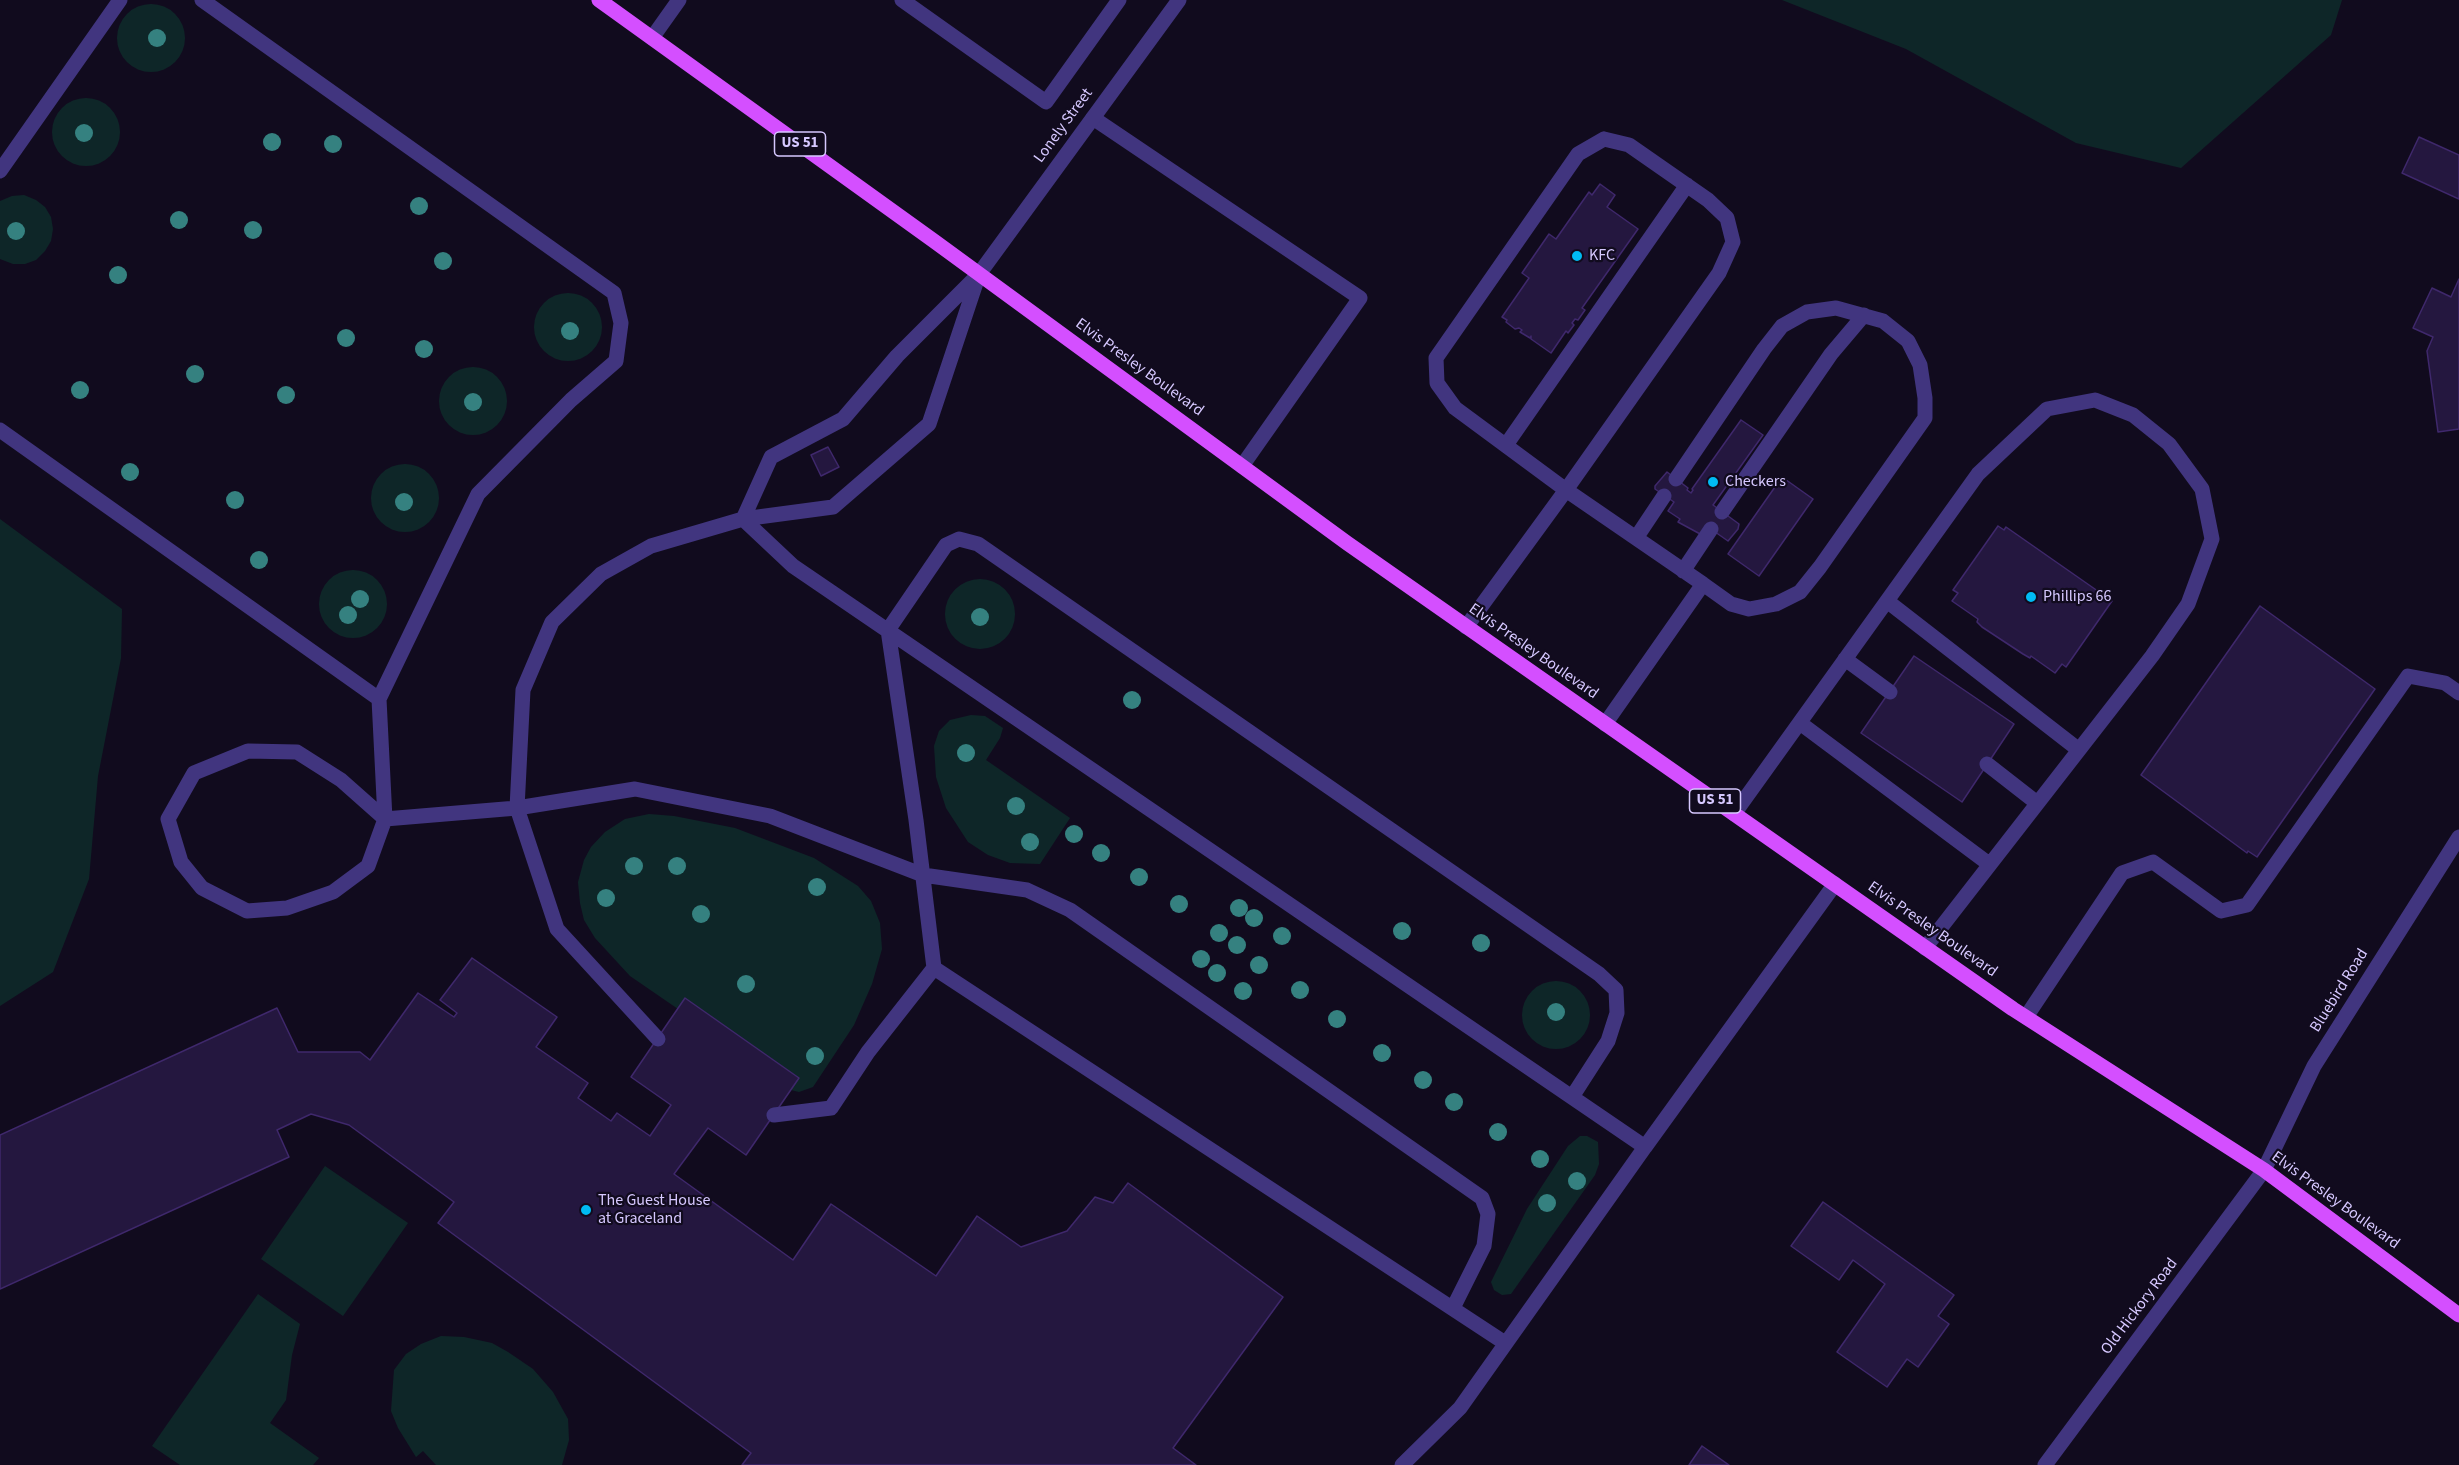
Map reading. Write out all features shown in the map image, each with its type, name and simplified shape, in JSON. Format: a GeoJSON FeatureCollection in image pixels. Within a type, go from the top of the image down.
{"type":"FeatureCollection","features":[{"type":"Feature","properties":{"kind":"main road","name":"Elvis Presley Boulevard"},"geometry":{"type":"LineString","coordinates":[[599,0],[1466,627],[2026,1017],[2264,1170],[2459,1315]]}},
{"type":"Feature","properties":{"kind":"street"},"geometry":{"type":"LineString","coordinates":[[0,171],[120,0]]}},
{"type":"Feature","properties":{"kind":"street"},"geometry":{"type":"LineString","coordinates":[[202,0],[614,293],[621,323],[616,361],[571,400],[477,495],[379,699],[385,819],[368,866],[333,892],[287,908],[247,911],[202,888],[182,862],[168,819],[194,773],[248,751],[297,752],[340,780],[385,819],[517,808],[635,789],[770,816],[923,875],[1027,890],[1070,910],[1482,1198],[1488,1214],[1484,1246],[1453,1308]]}},
{"type":"Feature","properties":{"kind":"street"},"geometry":{"type":"LineString","coordinates":[[652,38],[679,0]]}},
{"type":"Feature","properties":{"kind":"street"},"geometry":{"type":"LineString","coordinates":[[902,0],[1046,102],[1119,0]]}},
{"type":"Feature","properties":{"kind":"street","name":"Lonely Street"},"geometry":{"type":"LineString","coordinates":[[979,274],[1179,0]]}},
{"type":"Feature","properties":{"kind":"street"},"geometry":{"type":"LineString","coordinates":[[1093,118],[1360,298],[1242,466]]}},
{"type":"Feature","properties":{"kind":"street"},"geometry":{"type":"LineString","coordinates":[[1466,627],[1566,490],[1719,273],[1733,242],[1727,218],[1708,200],[1629,145],[1604,139],[1578,154],[1436,358],[1437,383],[1455,408],[1566,490],[1731,604],[1749,609],[1776,604],[1800,592],[1925,418],[1925,398],[1920,365],[1908,341],[1883,321],[1836,308],[1807,312],[1782,326],[1676,479]]}},
{"type":"Feature","properties":{"kind":"street"},"geometry":{"type":"LineString","coordinates":[[1506,445],[1687,185]]}},
{"type":"Feature","properties":{"kind":"street"},"geometry":{"type":"LineString","coordinates":[[743,519],[771,457],[843,418],[897,356],[979,274]]}},
{"type":"Feature","properties":{"kind":"street"},"geometry":{"type":"LineString","coordinates":[[657,1039],[557,929],[517,808],[523,690],[552,622],[601,574],[651,546],[743,519],[833,507],[929,424],[979,274]]}},
{"type":"Feature","properties":{"kind":"street"},"geometry":{"type":"LineString","coordinates":[[1722,512],[1831,354],[1864,315]]}},
{"type":"Feature","properties":{"kind":"street"},"geometry":{"type":"LineString","coordinates":[[1734,814],[1978,474],[2047,409],[2095,400],[2133,415],[2169,444],[2202,489],[2212,539],[2188,604],[2152,656],[1925,948]]}},
{"type":"Feature","properties":{"kind":"street"},"geometry":{"type":"LineString","coordinates":[[0,430],[379,699]]}},
{"type":"Feature","properties":{"kind":"street"},"geometry":{"type":"LineString","coordinates":[[1636,538],[1664,496]]}},
{"type":"Feature","properties":{"kind":"street"},"geometry":{"type":"LineString","coordinates":[[743,519],[793,566],[1645,1147]]}},
{"type":"Feature","properties":{"kind":"street"},"geometry":{"type":"LineString","coordinates":[[1683,571],[1711,529]]}},
{"type":"Feature","properties":{"kind":"street"},"geometry":{"type":"LineString","coordinates":[[774,1115],[831,1108],[868,1052],[934,968],[888,630],[946,545],[959,539],[978,544],[1599,974],[1616,990],[1617,1013],[1608,1041],[1572,1097]]}},
{"type":"Feature","properties":{"kind":"street"},"geometry":{"type":"LineString","coordinates":[[1605,724],[1703,584]]}},
{"type":"Feature","properties":{"kind":"street"},"geometry":{"type":"LineString","coordinates":[[1887,601],[2079,750]]}},
{"type":"Feature","properties":{"kind":"street"},"geometry":{"type":"LineString","coordinates":[[1845,659],[1890,692]]}},
{"type":"Feature","properties":{"kind":"street"},"geometry":{"type":"LineString","coordinates":[[2026,1017],[2122,873],[2153,862],[2221,911],[2247,905],[2408,676],[2445,683],[2459,693]]}},
{"type":"Feature","properties":{"kind":"street"},"geometry":{"type":"LineString","coordinates":[[1800,723],[1989,864]]}},
{"type":"Feature","properties":{"kind":"street"},"geometry":{"type":"LineString","coordinates":[[1987,764],[2037,803]]}},
{"type":"Feature","properties":{"kind":"street","name":"Bluebird Road"},"geometry":{"type":"LineString","coordinates":[[2264,1170],[2314,1066],[2459,837]]}},
{"type":"Feature","properties":{"kind":"street"},"geometry":{"type":"LineString","coordinates":[[1402,1465],[1460,1408],[1835,884]]}},
{"type":"Feature","properties":{"kind":"street"},"geometry":{"type":"LineString","coordinates":[[934,968],[1505,1343]]}},
{"type":"Feature","properties":{"kind":"street","name":"Old Hickory Road"},"geometry":{"type":"LineString","coordinates":[[2045,1465],[2264,1170]]}},
{"type":"Feature","properties":{"kind":"green space"},"geometry":{"type":"Polygon","coordinates":[[[1782,0],[2342,0],[2331,35],[2181,168],[2076,143],[1906,49],[1782,0]]]}},
{"type":"Feature","properties":{"kind":"green space"},"geometry":{"type":"Polygon","coordinates":[[[144,4],[158,4],[170,9],[180,19],[185,38],[180,57],[170,67],[158,72],[144,72],[132,67],[122,57],[117,45],[117,31],[122,19],[132,9],[144,4]]]}},
{"type":"Feature","properties":{"kind":"green space"},"geometry":{"type":"Polygon","coordinates":[[[79,98],[93,98],[105,103],[115,113],[120,132],[115,151],[105,161],[93,166],[79,166],[67,161],[57,151],[52,139],[52,125],[57,113],[67,103],[79,98]]]}},
{"type":"Feature","properties":{"kind":"green space"},"geometry":{"type":"Polygon","coordinates":[[[24,195],[45,207],[51,217],[53,229],[51,241],[36,260],[25,264],[13,264],[0,259],[0,201],[12,196],[24,195]]]}},
{"type":"Feature","properties":{"kind":"green space"},"geometry":{"type":"Polygon","coordinates":[[[561,293],[575,293],[587,298],[597,308],[602,327],[597,346],[587,356],[575,361],[561,361],[549,356],[539,346],[534,334],[534,320],[539,308],[549,298],[561,293]]]}},
{"type":"Feature","properties":{"kind":"green space"},"geometry":{"type":"Polygon","coordinates":[[[466,367],[480,367],[492,372],[502,382],[507,401],[502,420],[492,430],[480,435],[466,435],[454,430],[444,420],[439,408],[439,394],[444,382],[454,372],[466,367]]]}},
{"type":"Feature","properties":{"kind":"green space"},"geometry":{"type":"Polygon","coordinates":[[[398,464],[412,464],[424,469],[434,479],[439,498],[434,517],[424,527],[412,532],[398,532],[386,527],[376,517],[371,505],[371,491],[376,479],[386,469],[398,464]]]}},
{"type":"Feature","properties":{"kind":"green space"},"geometry":{"type":"Polygon","coordinates":[[[0,519],[122,609],[121,658],[98,776],[89,879],[53,972],[0,1006],[0,519]]]}},
{"type":"Feature","properties":{"kind":"green space"},"geometry":{"type":"Polygon","coordinates":[[[346,570],[360,570],[372,575],[382,585],[387,604],[382,623],[372,633],[360,638],[346,638],[334,633],[324,623],[319,611],[319,597],[324,585],[334,575],[346,570]]]}},
{"type":"Feature","properties":{"kind":"green space"},"geometry":{"type":"Polygon","coordinates":[[[980,579],[999,585],[1009,595],[1015,614],[1009,633],[999,643],[980,649],[961,643],[951,633],[945,614],[951,595],[961,585],[980,579]]]}},
{"type":"Feature","properties":{"kind":"green space"},"geometry":{"type":"Polygon","coordinates":[[[971,715],[985,716],[1003,728],[1000,738],[986,760],[1070,818],[1040,864],[1010,863],[988,855],[968,842],[946,808],[936,777],[934,746],[939,731],[950,720],[971,715]]]}},
{"type":"Feature","properties":{"kind":"green space"},"geometry":{"type":"Polygon","coordinates":[[[649,814],[674,816],[735,828],[814,858],[858,886],[871,901],[880,923],[882,949],[872,984],[854,1025],[813,1087],[799,1092],[791,1090],[799,1078],[685,999],[678,1009],[630,976],[595,938],[584,920],[578,882],[584,860],[591,847],[605,832],[625,819],[649,814]]]}},
{"type":"Feature","properties":{"kind":"green space"},"geometry":{"type":"Polygon","coordinates":[[[1563,981],[1575,987],[1584,996],[1590,1008],[1588,1028],[1580,1039],[1563,1049],[1549,1049],[1532,1039],[1524,1028],[1522,1008],[1532,991],[1543,983],[1563,981]]]}},
{"type":"Feature","properties":{"kind":"green space"},"geometry":{"type":"Polygon","coordinates":[[[1580,1136],[1587,1136],[1598,1142],[1599,1164],[1595,1175],[1511,1294],[1502,1295],[1494,1290],[1491,1282],[1527,1209],[1568,1146],[1580,1136]]]}},
{"type":"Feature","properties":{"kind":"green space"},"geometry":{"type":"Polygon","coordinates":[[[325,1166],[408,1223],[343,1316],[261,1259],[325,1166]]]}},
{"type":"Feature","properties":{"kind":"green space"},"geometry":{"type":"Polygon","coordinates":[[[258,1294],[300,1324],[292,1355],[286,1400],[270,1423],[319,1458],[313,1465],[180,1465],[152,1446],[258,1294]]]}},
{"type":"Feature","properties":{"kind":"green space"},"geometry":{"type":"Polygon","coordinates":[[[441,1336],[464,1337],[492,1343],[533,1369],[553,1392],[568,1419],[569,1440],[562,1465],[436,1465],[423,1451],[416,1457],[398,1428],[391,1411],[394,1370],[406,1354],[421,1344],[441,1336]]]}},
{"type":"Feature","properties":{"kind":"building"},"geometry":{"type":"Polygon","coordinates":[[[2419,137],[2459,155],[2459,199],[2402,173],[2419,137]]]}},
{"type":"Feature","properties":{"kind":"building","name":"KFC"},"geometry":{"type":"Polygon","coordinates":[[[1600,184],[1615,195],[1607,207],[1638,229],[1582,308],[1585,310],[1578,320],[1575,319],[1572,323],[1574,325],[1568,333],[1566,331],[1551,353],[1531,339],[1531,336],[1530,338],[1520,332],[1522,330],[1519,328],[1515,329],[1502,317],[1529,278],[1522,273],[1549,234],[1556,239],[1589,192],[1592,195],[1600,184]]]}},
{"type":"Feature","properties":{"kind":"building"},"geometry":{"type":"Polygon","coordinates":[[[2459,279],[2459,429],[2438,432],[2427,351],[2433,337],[2413,328],[2432,288],[2451,297],[2459,279]]]}},
{"type":"Feature","properties":{"kind":"building","name":"Checkers"},"geometry":{"type":"Polygon","coordinates":[[[1741,420],[1763,435],[1713,505],[1739,524],[1738,529],[1728,541],[1708,527],[1702,535],[1678,522],[1680,519],[1668,511],[1674,502],[1655,489],[1655,486],[1667,472],[1691,493],[1741,420]]]}},
{"type":"Feature","properties":{"kind":"building"},"geometry":{"type":"Polygon","coordinates":[[[828,447],[839,467],[821,476],[811,455],[828,447]]]}},
{"type":"Feature","properties":{"kind":"building"},"geometry":{"type":"Polygon","coordinates":[[[1782,477],[1813,499],[1759,576],[1728,554],[1782,477]]]}},
{"type":"Feature","properties":{"kind":"building","name":"Phillips 66"},"geometry":{"type":"Polygon","coordinates":[[[1998,526],[2004,530],[2006,527],[2112,601],[2066,667],[2062,664],[2055,673],[1982,627],[1977,622],[1978,619],[1952,601],[1958,593],[1953,590],[1998,526]]]}},
{"type":"Feature","properties":{"kind":"building"},"geometry":{"type":"Polygon","coordinates":[[[2260,606],[2375,689],[2257,857],[2248,851],[2247,853],[2141,775],[2260,606]]]}},
{"type":"Feature","properties":{"kind":"building"},"geometry":{"type":"Polygon","coordinates":[[[1914,656],[2014,724],[1962,802],[1861,733],[1914,656]]]}},
{"type":"Feature","properties":{"kind":"building","name":"The Guest House at Graceland"},"geometry":{"type":"Polygon","coordinates":[[[472,958],[557,1017],[536,1047],[588,1083],[578,1098],[611,1121],[617,1113],[650,1136],[671,1105],[631,1077],[685,998],[799,1078],[746,1155],[708,1128],[674,1174],[793,1260],[831,1204],[936,1276],[977,1216],[1021,1247],[1067,1231],[1095,1197],[1113,1203],[1128,1183],[1283,1297],[1173,1448],[1196,1465],[742,1465],[751,1453],[438,1223],[454,1202],[349,1125],[311,1114],[277,1130],[289,1157],[0,1289],[0,1135],[277,1008],[298,1052],[360,1052],[370,1060],[418,993],[454,1017],[457,1013],[440,1000],[472,958]]]}},
{"type":"Feature","properties":{"kind":"building"},"geometry":{"type":"Polygon","coordinates":[[[1823,1202],[1954,1295],[1938,1316],[1949,1324],[1918,1367],[1907,1359],[1887,1387],[1837,1352],[1885,1284],[1853,1260],[1839,1280],[1791,1246],[1823,1202]]]}},
{"type":"Feature","properties":{"kind":"building"},"geometry":{"type":"Polygon","coordinates":[[[1702,1446],[1729,1465],[1689,1465],[1702,1446]]]}},
{"type":"Feature","properties":{"kind":"place","name":"KFC"},"geometry":{"type":"Point","coordinates":[1577,256]}},
{"type":"Feature","properties":{"kind":"place","name":"Checkers"},"geometry":{"type":"Point","coordinates":[1713,482]}},
{"type":"Feature","properties":{"kind":"place","name":"Phillips 66"},"geometry":{"type":"Point","coordinates":[2031,597]}},
{"type":"Feature","properties":{"kind":"place","name":"The Guest House at Graceland"},"geometry":{"type":"Point","coordinates":[586,1210]}}]}
